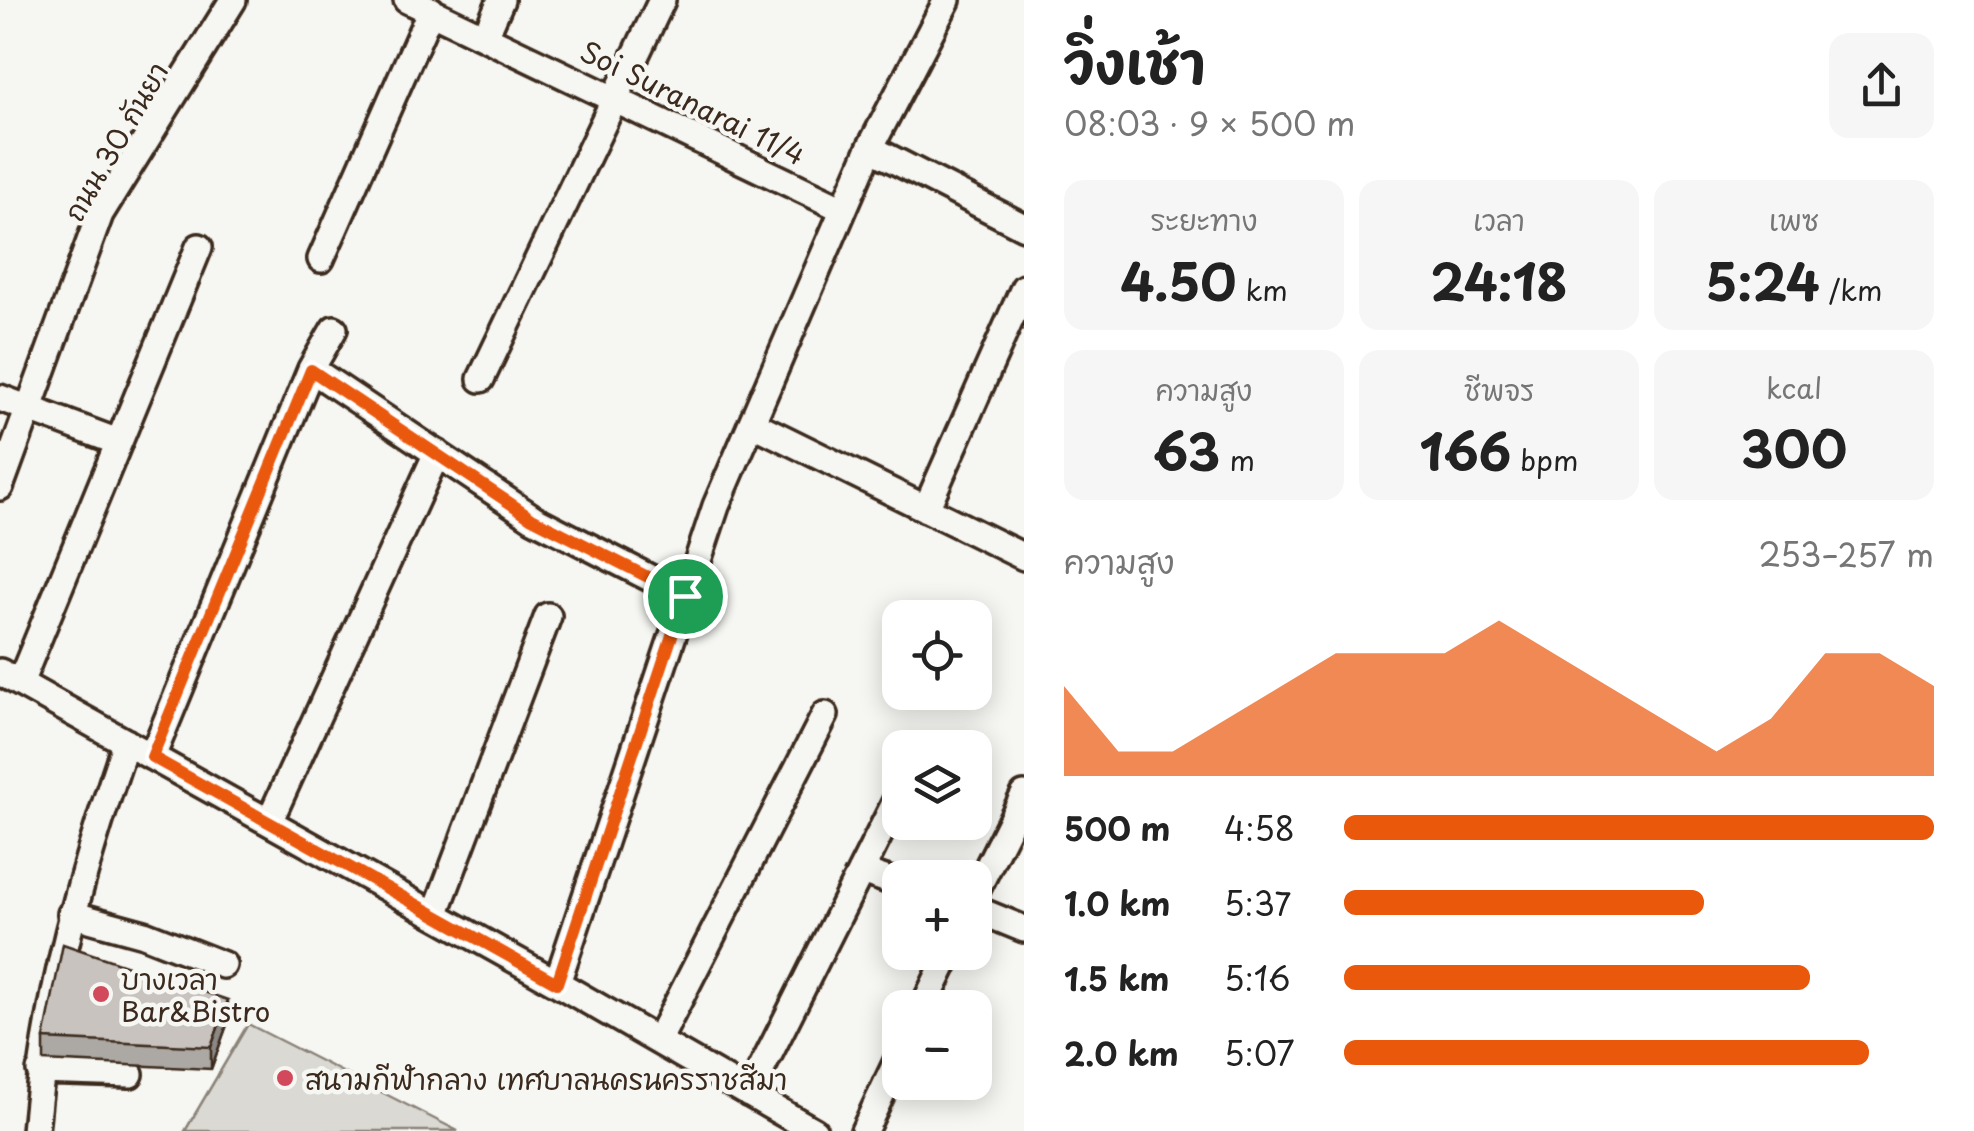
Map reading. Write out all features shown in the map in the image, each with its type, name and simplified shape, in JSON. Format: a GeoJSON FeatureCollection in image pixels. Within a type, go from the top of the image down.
{"type":"FeatureCollection","features":[{"type":"Feature","properties":{"kind":"street","name":"ถนน 30 กันยา"},"geometry":{"type":"LineString","coordinates":[[0,487],[100,214],[233,0]]}},
{"type":"Feature","properties":{"kind":"street"},"geometry":{"type":"LineString","coordinates":[[486,34],[501,0]]}},
{"type":"Feature","properties":{"kind":"street"},"geometry":{"type":"LineString","coordinates":[[481,379],[662,0]]}},
{"type":"Feature","properties":{"kind":"street"},"geometry":{"type":"LineString","coordinates":[[557,983],[716,506],[870,148],[948,0]]}},
{"type":"Feature","properties":{"kind":"street"},"geometry":{"type":"LineString","coordinates":[[321,259],[419,5]]}},
{"type":"Feature","properties":{"kind":"street","name":"Soi Suranarai 11/4"},"geometry":{"type":"LineString","coordinates":[[419,5],[614,95],[844,209]]}},
{"type":"Feature","properties":{"kind":"street"},"geometry":{"type":"LineString","coordinates":[[870,148],[1024,228]]}},
{"type":"Feature","properties":{"kind":"street"},"geometry":{"type":"LineString","coordinates":[[199,246],[118,442],[10,677],[814,1131]]}},
{"type":"Feature","properties":{"kind":"street"},"geometry":{"type":"LineString","coordinates":[[926,509],[1024,288]]}},
{"type":"Feature","properties":{"kind":"street"},"geometry":{"type":"LineString","coordinates":[[152,757],[311,370],[334,330]]}},
{"type":"Feature","properties":{"kind":"street"},"geometry":{"type":"LineString","coordinates":[[311,370],[532,518],[685,596]]}},
{"type":"Feature","properties":{"kind":"street"},"geometry":{"type":"LineString","coordinates":[[0,398],[118,442]]}},
{"type":"Feature","properties":{"kind":"street"},"geometry":{"type":"LineString","coordinates":[[752,423],[1024,557]]}},
{"type":"Feature","properties":{"kind":"street"},"geometry":{"type":"LineString","coordinates":[[269,822],[437,454]]}},
{"type":"Feature","properties":{"kind":"street"},"geometry":{"type":"LineString","coordinates":[[435,915],[548,616]]}},
{"type":"Feature","properties":{"kind":"street"},"geometry":{"type":"LineString","coordinates":[[658,1041],[824,716]]}},
{"type":"Feature","properties":{"kind":"street"},"geometry":{"type":"LineString","coordinates":[[35,1131],[40,1072],[71,914],[126,742]]}},
{"type":"Feature","properties":{"kind":"street"},"geometry":{"type":"LineString","coordinates":[[992,860],[1024,795]]}},
{"type":"Feature","properties":{"kind":"street"},"geometry":{"type":"LineString","coordinates":[[750,1094],[882,829]]}},
{"type":"Feature","properties":{"kind":"street"},"geometry":{"type":"LineString","coordinates":[[861,871],[882,878]]}},
{"type":"Feature","properties":{"kind":"street"},"geometry":{"type":"LineString","coordinates":[[71,914],[144,934],[223,965]]}},
{"type":"Feature","properties":{"kind":"street"},"geometry":{"type":"LineString","coordinates":[[992,916],[1024,929]]}},
{"type":"Feature","properties":{"kind":"street"},"geometry":{"type":"LineString","coordinates":[[40,1072],[130,1074]]}},
{"type":"Feature","properties":{"kind":"street"},"geometry":{"type":"LineString","coordinates":[[864,1131],[882,1094]]}},
{"type":"Feature","properties":{"kind":"shaded area","name":"สนามกีฬากลาง เทศบาลนครนครราชสีมา"},"geometry":{"type":"Polygon","coordinates":[[[248,1024],[458,1131],[185,1131],[248,1024]]]}},
{"type":"Feature","properties":{"kind":"building","name":"บางเวลา Bar&Bistro"},"geometry":{"type":"Polygon","coordinates":[[[63,944],[228,1000],[211,1047],[44,1039],[63,944]]]}},
{"type":"Feature","properties":{"kind":"place","name":"บางเวลา Bar&Bistro"},"geometry":{"type":"Point","coordinates":[101,994]}},
{"type":"Feature","properties":{"kind":"place","name":"สนามกีฬากลาง เทศบาลนครนครราชสีมา"},"geometry":{"type":"Point","coordinates":[285,1078]}},
{"type":"Feature","properties":{"kind":"route"},"geometry":{"type":"LineString","coordinates":[[311,370],[532,518],[685,596],[557,983],[152,757],[311,370]]}}]}
